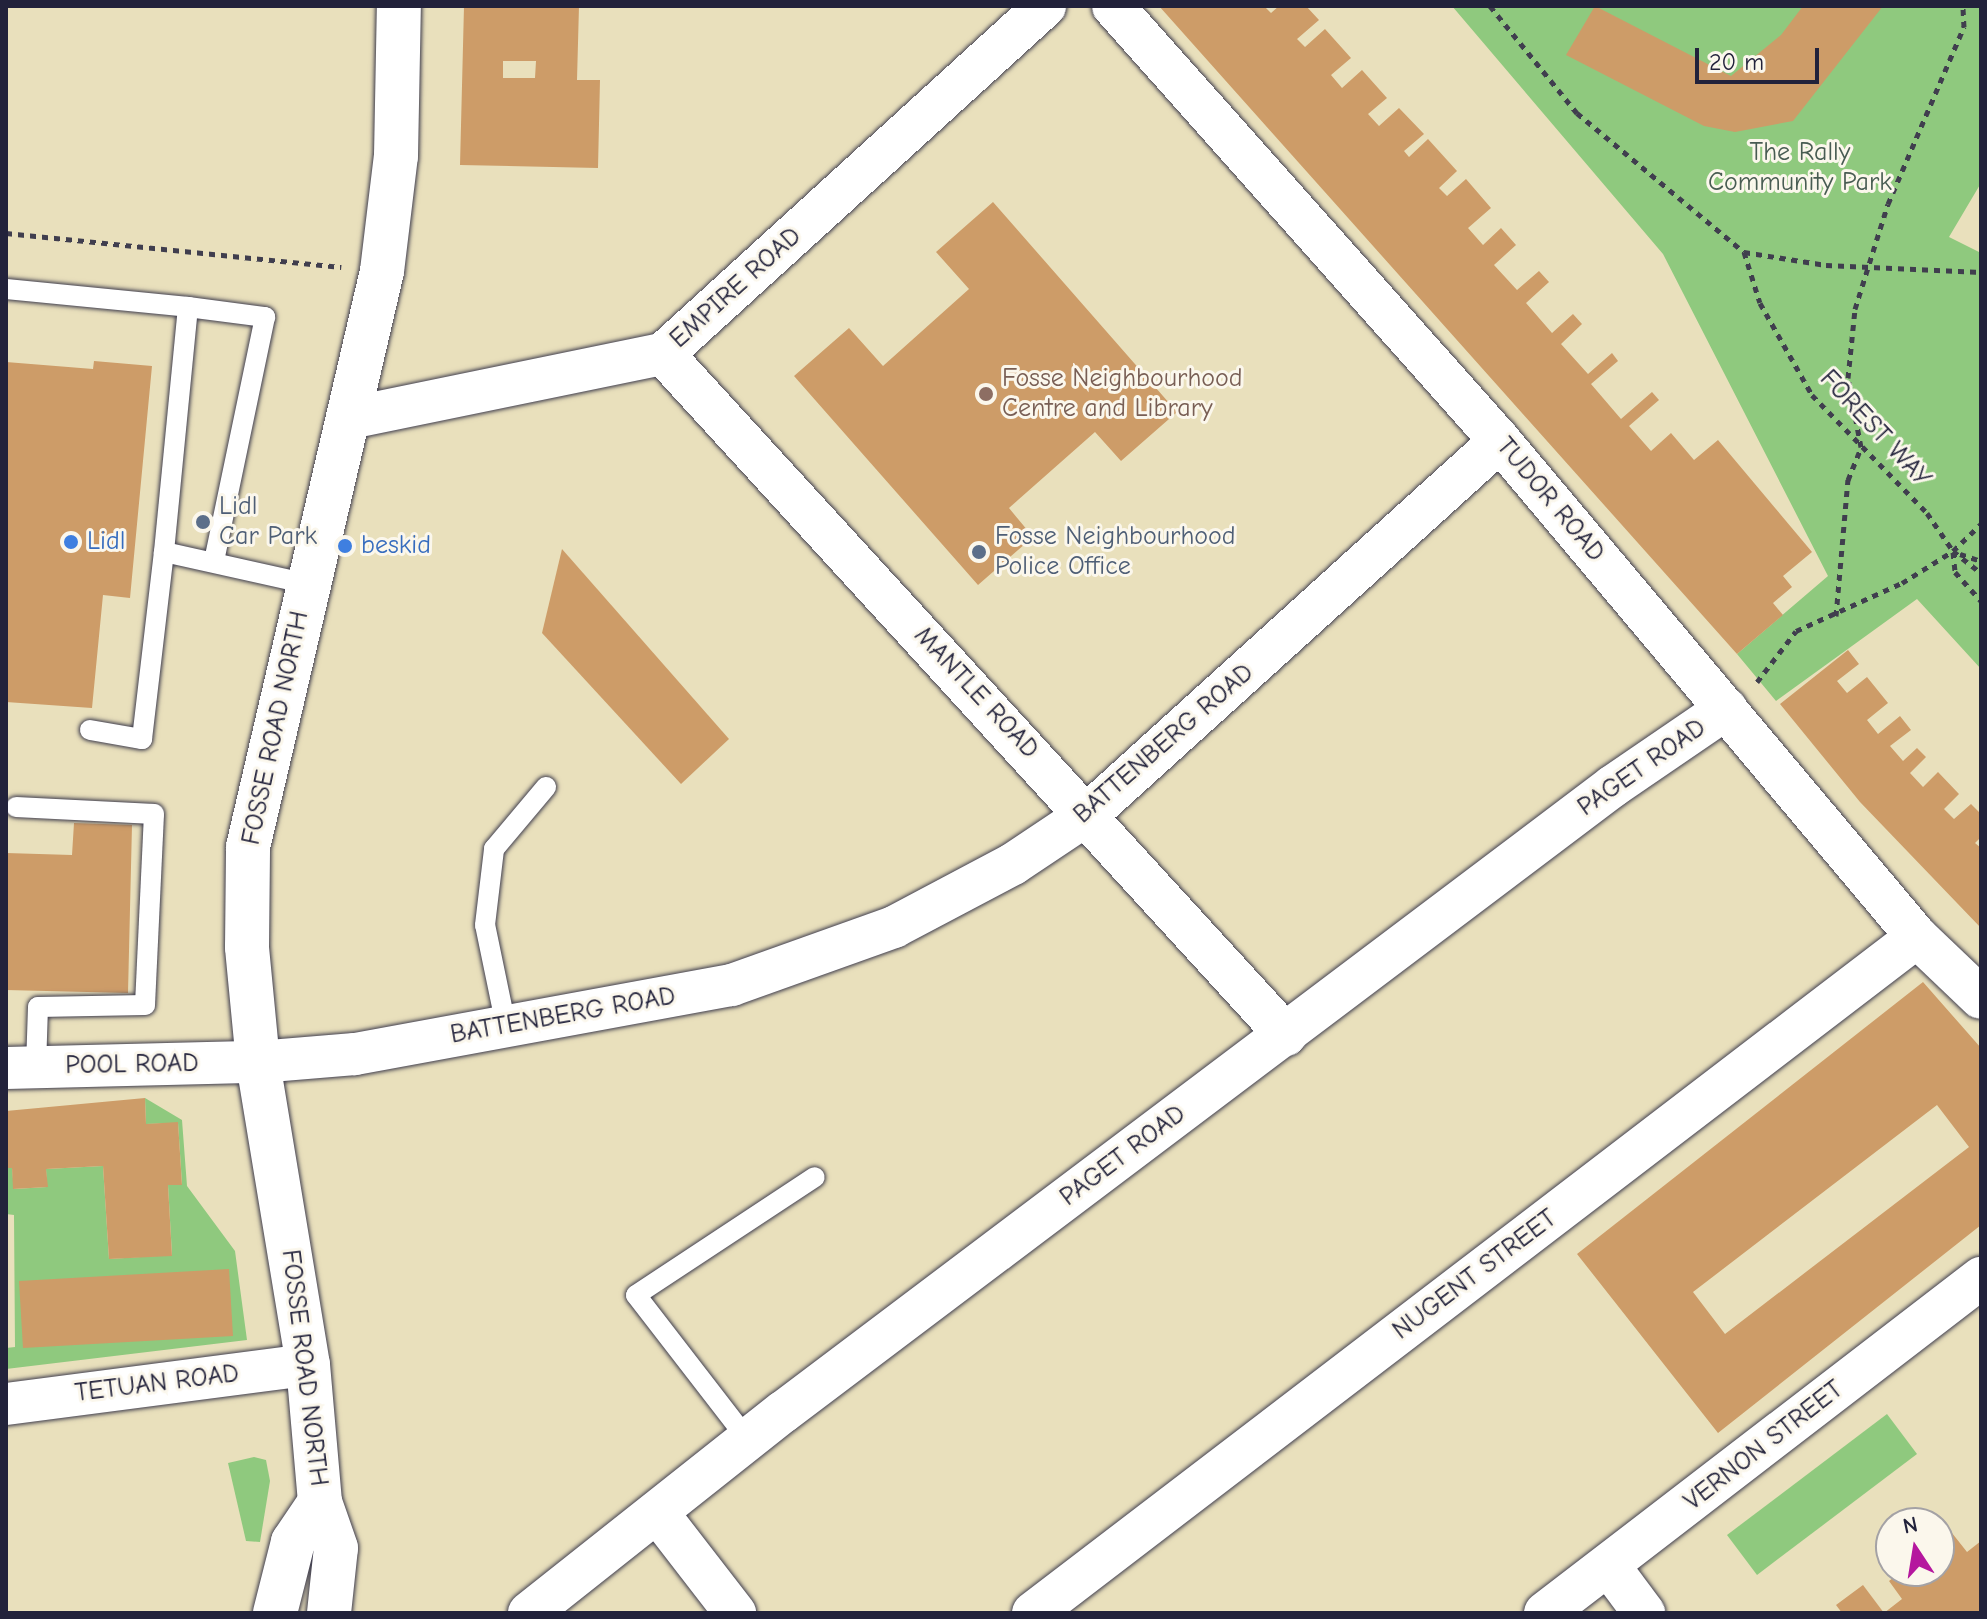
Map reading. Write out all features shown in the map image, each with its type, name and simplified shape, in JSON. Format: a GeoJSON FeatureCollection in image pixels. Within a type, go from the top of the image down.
{"type":"FeatureCollection","features":[{"type":"Feature","properties":{"kind":"street","name":"FOSSE ROAD NORTH"},"geometry":{"type":"LineString","coordinates":[[329,1613],[336,1548],[320,1502],[308,1365],[258,1062],[247,947],[248,847],[382,271],[396,156],[399,6]]}},
{"type":"Feature","properties":{"kind":"street","name":"EMPIRE ROAD"},"geometry":{"type":"LineString","coordinates":[[350,418],[663,354],[1045,6]]}},
{"type":"Feature","properties":{"kind":"street","name":"TUDOR ROAD"},"geometry":{"type":"LineString","coordinates":[[1113,6],[1500,441],[1917,937],[1981,998]]}},
{"type":"Feature","properties":{"kind":"street","name":"MANTLE ROAD"},"geometry":{"type":"LineString","coordinates":[[663,354],[1088,814],[1286,1035]]}},
{"type":"Feature","properties":{"kind":"street","name":"BATTENBERG ROAD"},"geometry":{"type":"LineString","coordinates":[[258,1062],[355,1054],[732,985],[894,927],[1013,864],[1088,814],[1500,441]]}},
{"type":"Feature","properties":{"kind":"street","name":"PAGET ROAD"},"geometry":{"type":"LineString","coordinates":[[529,1613],[748,1440],[1613,786],[1726,709]]}},
{"type":"Feature","properties":{"kind":"street","name":"NUGENT STREET"},"geometry":{"type":"LineString","coordinates":[[1033,1613],[1080,1599],[1917,937]]}},
{"type":"Feature","properties":{"kind":"street","name":"POOL ROAD"},"geometry":{"type":"LineString","coordinates":[[21,1068],[258,1062]]}},
{"type":"Feature","properties":{"kind":"street","name":"VERNON STREET"},"geometry":{"type":"LineString","coordinates":[[1545,1613],[1981,1278]]}},
{"type":"Feature","properties":{"kind":"street","name":"TETUAN ROAD"},"geometry":{"type":"LineString","coordinates":[[6,1404],[308,1365]]}},
{"type":"Feature","properties":{"kind":"street","name":"FOSSE ROAD NORTH"},"geometry":{"type":"LineString","coordinates":[[283,1611],[293,1542],[320,1502]]}},
{"type":"Feature","properties":{"kind":"street"},"geometry":{"type":"LineString","coordinates":[[657,1512],[735,1613]]}},
{"type":"Feature","properties":{"kind":"street"},"geometry":{"type":"LineString","coordinates":[[1609,1566],[1644,1613]]}},
{"type":"Feature","properties":{"kind":"lane"},"geometry":{"type":"LineString","coordinates":[[6,289],[265,317],[214,562]]}},
{"type":"Feature","properties":{"kind":"lane"},"geometry":{"type":"LineString","coordinates":[[90,730],[142,739],[188,307]]}},
{"type":"Feature","properties":{"kind":"lane"},"geometry":{"type":"LineString","coordinates":[[164,552],[308,584]]}},
{"type":"Feature","properties":{"kind":"lane"},"geometry":{"type":"LineString","coordinates":[[506,1026],[485,925],[494,849],[546,787]]}},
{"type":"Feature","properties":{"kind":"lane"},"geometry":{"type":"LineString","coordinates":[[16,807],[154,814],[145,1005],[38,1007],[21,1068]]}},
{"type":"Feature","properties":{"kind":"lane"},"geometry":{"type":"LineString","coordinates":[[748,1440],[636,1295],[815,1177]]}},
{"type":"Feature","properties":{"kind":"path"},"geometry":{"type":"LineString","coordinates":[[1490,6],[1577,113],[1744,252],[1870,268],[1943,267],[1981,272]]}},
{"type":"Feature","properties":{"kind":"path"},"geometry":{"type":"LineString","coordinates":[[1836,616],[1848,480],[1861,447],[1848,378],[1855,309],[1888,204],[1964,27],[1963,6]]}},
{"type":"Feature","properties":{"kind":"path"},"geometry":{"type":"LineString","coordinates":[[6,233],[382,271]]}},
{"type":"Feature","properties":{"kind":"path","name":"FOREST WAY"},"geometry":{"type":"LineString","coordinates":[[1744,252],[1760,303],[1812,395],[1927,513],[1954,552],[1981,573]]}},
{"type":"Feature","properties":{"kind":"path"},"geometry":{"type":"LineString","coordinates":[[1726,709],[1770,669],[1796,631],[1836,616],[1954,552],[1981,524]]}},
{"type":"Feature","properties":{"kind":"path"},"geometry":{"type":"LineString","coordinates":[[1954,552],[1981,561]]}},
{"type":"Feature","properties":{"kind":"path"},"geometry":{"type":"LineString","coordinates":[[1954,552],[1955,572],[1981,601]]}},
{"type":"Feature","properties":{"kind":"green space","name":"The Rally Community Park"},"geometry":{"type":"Polygon","coordinates":[[[1452,6],[1981,6],[1981,183],[1949,237],[1981,253],[1981,669],[1917,599],[1776,701],[1737,654],[1828,576],[1663,254],[1452,6]]]}},
{"type":"Feature","properties":{"kind":"green space"},"geometry":{"type":"Polygon","coordinates":[[[145,1098],[182,1120],[187,1186],[235,1251],[247,1340],[6,1369],[6,1348],[15,1347],[14,1215],[6,1214],[6,1168],[12,1168],[14,1189],[47,1187],[46,1169],[103,1166],[109,1259],[172,1255],[168,1185],[182,1184],[178,1123],[146,1124],[145,1098]]]}},
{"type":"Feature","properties":{"kind":"green space"},"geometry":{"type":"Polygon","coordinates":[[[1887,1414],[1917,1454],[1757,1575],[1727,1535],[1887,1414]]]}},
{"type":"Feature","properties":{"kind":"green space"},"geometry":{"type":"Polygon","coordinates":[[[254,1457],[266,1460],[270,1481],[260,1542],[246,1541],[228,1463],[254,1457]]]}},
{"type":"Feature","properties":{"kind":"building"},"geometry":{"type":"Polygon","coordinates":[[[464,6],[579,6],[577,80],[600,80],[598,168],[460,165],[464,6]],[[503,61],[503,78],[535,78],[536,61],[503,61]]]}},
{"type":"Feature","properties":{"kind":"building"},"geometry":{"type":"Polygon","coordinates":[[[1159,6],[1264,6],[1271,13],[1279,6],[1306,6],[1319,20],[1297,39],[1305,47],[1325,29],[1351,58],[1331,75],[1342,88],[1362,70],[1387,98],[1368,114],[1379,126],[1399,108],[1424,134],[1404,151],[1409,157],[1428,139],[1457,171],[1439,188],[1447,196],[1466,179],[1491,208],[1468,228],[1483,245],[1501,228],[1516,245],[1494,265],[1517,290],[1539,271],[1549,282],[1526,303],[1552,333],[1573,314],[1582,324],[1561,344],[1588,374],[1612,353],[1618,361],[1591,384],[1621,419],[1652,392],[1659,400],[1629,426],[1651,451],[1671,433],[1694,460],[1718,440],[1812,552],[1783,576],[1792,587],[1773,603],[1783,615],[1737,654],[1159,6]]]}},
{"type":"Feature","properties":{"kind":"building"},"geometry":{"type":"Polygon","coordinates":[[[1595,6],[1731,76],[1781,35],[1803,6],[1883,6],[1793,121],[1735,132],[1704,126],[1566,55],[1595,6]]]}},
{"type":"Feature","properties":{"kind":"building","name":"Fosse Neighbourhood Centre and Library"},"geometry":{"type":"Polygon","coordinates":[[[993,202],[1177,412],[1121,461],[1095,432],[1009,508],[1033,537],[978,585],[794,376],[849,328],[883,366],[969,289],[936,252],[993,202]]]}},
{"type":"Feature","properties":{"kind":"building","name":"Lidl"},"geometry":{"type":"Polygon","coordinates":[[[94,361],[152,366],[130,598],[103,595],[92,708],[6,702],[6,362],[93,369],[94,361]]]}},
{"type":"Feature","properties":{"kind":"building"},"geometry":{"type":"Polygon","coordinates":[[[562,549],[729,739],[681,784],[542,633],[562,549]]]}},
{"type":"Feature","properties":{"kind":"building"},"geometry":{"type":"Polygon","coordinates":[[[1848,650],[1859,664],[1837,681],[1847,693],[1867,677],[1888,703],[1867,720],[1878,734],[1900,716],[1911,730],[1890,746],[1903,761],[1917,748],[1926,757],[1910,773],[1923,787],[1938,772],[1959,794],[1944,809],[1954,819],[1971,804],[1981,814],[1981,837],[1975,843],[1981,848],[1981,928],[1860,802],[1780,704],[1848,650]]]}},
{"type":"Feature","properties":{"kind":"building"},"geometry":{"type":"Polygon","coordinates":[[[74,823],[132,825],[128,993],[6,990],[6,853],[72,855],[74,823]]]}},
{"type":"Feature","properties":{"kind":"building"},"geometry":{"type":"Polygon","coordinates":[[[1923,982],[1981,1048],[1981,1225],[1718,1433],[1577,1254],[1923,982]],[[1937,1105],[1693,1292],[1725,1334],[1969,1147],[1937,1105]]]}},
{"type":"Feature","properties":{"kind":"building"},"geometry":{"type":"Polygon","coordinates":[[[145,1098],[146,1124],[178,1122],[182,1185],[168,1185],[172,1256],[109,1259],[103,1166],[46,1169],[48,1187],[13,1189],[12,1168],[6,1168],[6,1111],[145,1098]]]}},
{"type":"Feature","properties":{"kind":"building"},"geometry":{"type":"Polygon","coordinates":[[[229,1269],[233,1336],[23,1348],[19,1281],[229,1269]]]}},
{"type":"Feature","properties":{"kind":"building"},"geometry":{"type":"Polygon","coordinates":[[[1955,1537],[1967,1552],[1981,1541],[1981,1610],[1977,1613],[1884,1613],[1902,1599],[1893,1587],[1955,1587],[1955,1537]]]}},
{"type":"Feature","properties":{"kind":"building"},"geometry":{"type":"Polygon","coordinates":[[[1863,1585],[1884,1613],[1842,1613],[1836,1605],[1863,1585]]]}},
{"type":"Feature","properties":{"kind":"place","name":"Fosse Neighbourhood Centre and Library"},"geometry":{"type":"Point","coordinates":[986,394]}},
{"type":"Feature","properties":{"kind":"place","name":"Lidl Car Park"},"geometry":{"type":"Point","coordinates":[203,522]}},
{"type":"Feature","properties":{"kind":"place","name":"Lidl"},"geometry":{"type":"Point","coordinates":[71,542]}},
{"type":"Feature","properties":{"kind":"place","name":"beskid"},"geometry":{"type":"Point","coordinates":[345,546]}},
{"type":"Feature","properties":{"kind":"place","name":"Fosse Neighbourhood Police Office"},"geometry":{"type":"Point","coordinates":[979,552]}}]}
